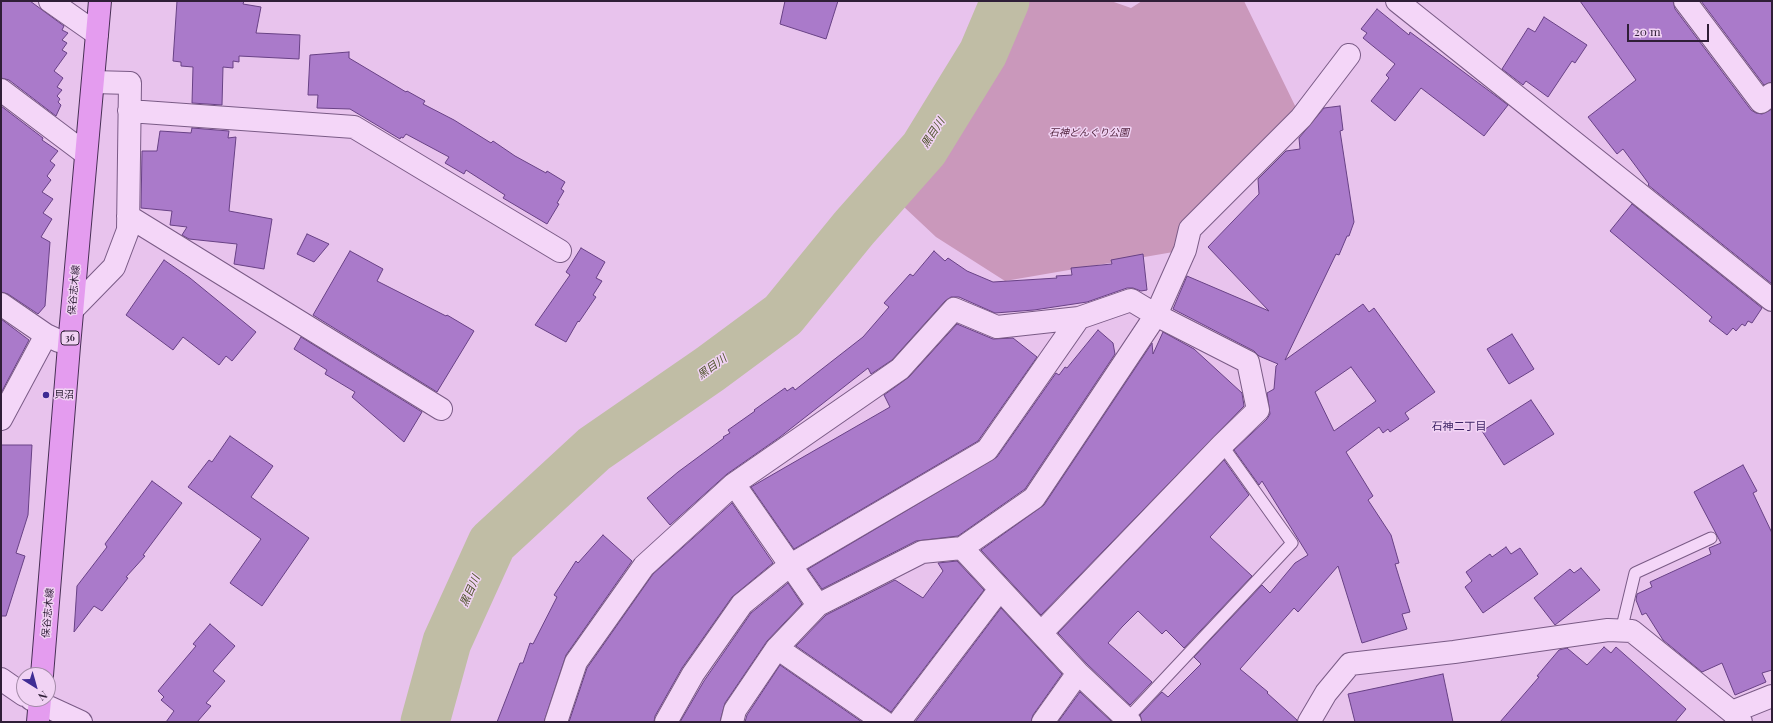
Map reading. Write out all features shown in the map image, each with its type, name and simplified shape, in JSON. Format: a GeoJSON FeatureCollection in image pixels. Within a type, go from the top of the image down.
{"type":"FeatureCollection","features":[{"type":"Feature","properties":{"kind":"main road","name":"保谷志木線"},"geometry":{"type":"LineString","coordinates":[[43,667],[69,346],[100,1]]}},
{"type":"Feature","properties":{"kind":"street"},"geometry":{"type":"LineString","coordinates":[[50,1],[97,34]]}},
{"type":"Feature","properties":{"kind":"street"},"geometry":{"type":"LineString","coordinates":[[1397,1],[1772,300]]}},
{"type":"Feature","properties":{"kind":"street"},"geometry":{"type":"LineString","coordinates":[[1685,1],[1761,102],[1772,94]]}},
{"type":"Feature","properties":{"kind":"street"},"geometry":{"type":"LineString","coordinates":[[732,722],[735,710],[777,648],[818,605],[922,552],[962,548],[1034,498],[1156,315],[1185,250],[1190,229],[1301,118],[1349,55]]}},
{"type":"Feature","properties":{"kind":"street"},"geometry":{"type":"LineString","coordinates":[[73,308],[114,267],[128,230],[130,83],[93,82]]}},
{"type":"Feature","properties":{"kind":"street"},"geometry":{"type":"LineString","coordinates":[[1,90],[86,154]]}},
{"type":"Feature","properties":{"kind":"street"},"geometry":{"type":"LineString","coordinates":[[129,111],[354,127],[560,251]]}},
{"type":"Feature","properties":{"kind":"street"},"geometry":{"type":"LineString","coordinates":[[128,216],[441,409]]}},
{"type":"Feature","properties":{"kind":"street"},"geometry":{"type":"LineString","coordinates":[[556,722],[576,662],[644,566],[734,484],[900,369],[954,309],[997,327],[1078,318],[1131,300],[1156,315],[1248,362],[1258,410],[1222,445],[1041,633]]}},
{"type":"Feature","properties":{"kind":"street"},"geometry":{"type":"LineString","coordinates":[[1,304],[46,335],[69,346]]}},
{"type":"Feature","properties":{"kind":"street"},"geometry":{"type":"LineString","coordinates":[[666,722],[692,674],[742,604],[790,566],[987,450],[1078,318]]}},
{"type":"Feature","properties":{"kind":"street"},"geometry":{"type":"LineString","coordinates":[[1,419],[46,335]]}},
{"type":"Feature","properties":{"kind":"street"},"geometry":{"type":"LineString","coordinates":[[734,484],[818,605]]}},
{"type":"Feature","properties":{"kind":"street"},"geometry":{"type":"LineString","coordinates":[[962,548],[1078,673],[1128,721]]}},
{"type":"Feature","properties":{"kind":"street"},"geometry":{"type":"LineString","coordinates":[[899,722],[1000,589]]}},
{"type":"Feature","properties":{"kind":"street"},"geometry":{"type":"LineString","coordinates":[[1309,722],[1326,693],[1350,664],[1454,652],[1608,630],[1632,631],[1736,717],[1772,696]]}},
{"type":"Feature","properties":{"kind":"street"},"geometry":{"type":"LineString","coordinates":[[777,648],[884,722]]}},
{"type":"Feature","properties":{"kind":"street"},"geometry":{"type":"LineString","coordinates":[[1043,722],[1078,673]]}},
{"type":"Feature","properties":{"kind":"street"},"geometry":{"type":"LineString","coordinates":[[1,679],[16,690]]}},
{"type":"Feature","properties":{"kind":"street"},"geometry":{"type":"LineString","coordinates":[[42,707],[81,722]]}},
{"type":"Feature","properties":{"kind":"lane"},"geometry":{"type":"LineString","coordinates":[[1128,721],[1292,544],[1222,445]]}},
{"type":"Feature","properties":{"kind":"lane"},"geometry":{"type":"LineString","coordinates":[[1621,631],[1635,573],[1710,538]]}},
{"type":"Feature","properties":{"kind":"green space","name":"石神どんぐり公園"},"geometry":{"type":"Polygon","coordinates":[[[1005,1],[1111,1],[1131,8],[1142,1],[1244,1],[1301,118],[1185,250],[1005,281],[936,237],[887,191],[924,149],[983,53],[1005,1]]]}},
{"type":"Feature","properties":{"kind":"building"},"geometry":{"type":"Polygon","coordinates":[[[1,1],[30,1],[64,26],[62,30],[68,33],[62,40],[67,43],[62,50],[67,53],[54,71],[63,78],[57,87],[62,90],[57,96],[60,99],[58,102],[61,105],[56,116],[9,80],[1,78],[1,1]]]}},
{"type":"Feature","properties":{"kind":"building"},"geometry":{"type":"Polygon","coordinates":[[[177,1],[244,1],[243,4],[261,7],[256,33],[300,35],[299,59],[239,56],[239,62],[233,61],[233,68],[223,67],[222,105],[192,103],[193,67],[181,66],[181,62],[173,61],[177,1]]]}},
{"type":"Feature","properties":{"kind":"building"},"geometry":{"type":"Polygon","coordinates":[[[785,1],[838,1],[826,39],[780,24],[785,1]]]}},
{"type":"Feature","properties":{"kind":"building"},"geometry":{"type":"Polygon","coordinates":[[[1580,1],[1673,1],[1675,9],[1751,110],[1762,114],[1772,109],[1772,284],[1648,185],[1649,184],[1623,149],[1617,154],[1588,117],[1636,80],[1580,1]]]}},
{"type":"Feature","properties":{"kind":"building"},"geometry":{"type":"Polygon","coordinates":[[[1701,1],[1772,1],[1772,82],[1764,85],[1701,1]]]}},
{"type":"Feature","properties":{"kind":"building"},"geometry":{"type":"Polygon","coordinates":[[[1377,9],[1409,35],[1410,32],[1508,105],[1484,136],[1421,88],[1395,121],[1371,101],[1389,78],[1386,75],[1395,64],[1363,38],[1367,33],[1361,29],[1377,9]]]}},
{"type":"Feature","properties":{"kind":"building"},"geometry":{"type":"Polygon","coordinates":[[[1544,17],[1587,45],[1575,63],[1572,61],[1548,97],[1526,81],[1523,85],[1502,69],[1528,28],[1535,32],[1544,17]]]}},
{"type":"Feature","properties":{"kind":"building"},"geometry":{"type":"Polygon","coordinates":[[[349,52],[349,58],[406,92],[407,91],[425,101],[423,104],[454,120],[491,143],[493,141],[515,156],[546,173],[547,171],[565,182],[561,189],[564,191],[557,203],[559,204],[547,224],[503,198],[505,195],[466,170],[464,174],[445,163],[449,157],[406,134],[400,139],[350,109],[317,108],[318,95],[308,95],[310,55],[349,52]]]}},
{"type":"Feature","properties":{"kind":"building"},"geometry":{"type":"Polygon","coordinates":[[[1,106],[43,138],[42,140],[58,151],[50,161],[55,165],[47,176],[51,180],[42,192],[53,199],[43,213],[52,219],[41,237],[50,242],[45,306],[38,314],[8,294],[1,292],[1,106]]]}},
{"type":"Feature","properties":{"kind":"building"},"geometry":{"type":"Polygon","coordinates":[[[1340,106],[1343,130],[1340,131],[1354,222],[1349,236],[1347,236],[1339,255],[1336,254],[1285,360],[1363,304],[1369,312],[1374,308],[1435,392],[1405,413],[1409,419],[1390,432],[1388,429],[1383,433],[1379,427],[1346,452],[1373,496],[1368,500],[1391,535],[1399,563],[1395,564],[1410,612],[1402,614],[1407,629],[1362,643],[1338,566],[1298,612],[1294,608],[1240,669],[1268,692],[1267,693],[1297,720],[1297,722],[1142,722],[1140,715],[1162,692],[1168,697],[1201,664],[1194,657],[1262,585],[1270,593],[1295,563],[1308,555],[1262,481],[1259,485],[1234,450],[1267,419],[1270,414],[1267,393],[1274,389],[1276,366],[1278,364],[1259,356],[1254,351],[1173,309],[1187,276],[1269,311],[1208,247],[1259,194],[1258,179],[1286,151],[1300,149],[1299,138],[1324,108],[1340,106]],[[1351,367],[1315,392],[1334,431],[1376,401],[1351,367]]]}},
{"type":"Feature","properties":{"kind":"building"},"geometry":{"type":"Polygon","coordinates":[[[192,128],[229,131],[228,138],[236,137],[229,211],[272,219],[264,269],[234,264],[237,244],[189,239],[182,235],[187,227],[170,225],[172,211],[141,208],[142,151],[157,151],[160,131],[191,133],[192,128]]]}},
{"type":"Feature","properties":{"kind":"building"},"geometry":{"type":"Polygon","coordinates":[[[1632,204],[1762,308],[1752,323],[1748,321],[1745,326],[1742,324],[1736,331],[1733,328],[1727,335],[1709,321],[1712,317],[1610,231],[1632,204]]]}},
{"type":"Feature","properties":{"kind":"building"},"geometry":{"type":"Polygon","coordinates":[[[307,234],[329,244],[314,262],[297,254],[307,234]]]}},
{"type":"Feature","properties":{"kind":"building"},"geometry":{"type":"Polygon","coordinates":[[[581,248],[605,262],[596,278],[602,281],[593,295],[596,297],[579,322],[578,321],[566,342],[535,325],[570,275],[566,272],[581,248]]]}},
{"type":"Feature","properties":{"kind":"building"},"geometry":{"type":"Polygon","coordinates":[[[350,251],[383,269],[377,281],[446,316],[447,315],[474,331],[437,392],[313,315],[350,251]]]}},
{"type":"Feature","properties":{"kind":"building"},"geometry":{"type":"Polygon","coordinates":[[[934,251],[945,261],[948,258],[967,271],[993,282],[1057,278],[1056,276],[1072,275],[1071,268],[1112,264],[1111,260],[1143,254],[1147,290],[1141,291],[1133,288],[1127,288],[1087,302],[1034,310],[995,313],[959,297],[951,297],[945,301],[892,360],[871,374],[868,368],[780,437],[727,474],[670,525],[647,498],[678,472],[724,438],[723,437],[730,433],[728,430],[755,411],[754,410],[785,388],[787,391],[793,387],[795,390],[863,337],[889,307],[884,303],[910,274],[913,276],[934,251]]]}},
{"type":"Feature","properties":{"kind":"building"},"geometry":{"type":"Polygon","coordinates":[[[164,260],[190,278],[256,332],[232,361],[226,356],[219,365],[183,337],[173,350],[126,315],[164,260]]]}},
{"type":"Feature","properties":{"kind":"building"},"geometry":{"type":"Polygon","coordinates":[[[1,319],[29,340],[1,393],[1,319]]]}},
{"type":"Feature","properties":{"kind":"building"},"geometry":{"type":"Polygon","coordinates":[[[957,324],[993,339],[1013,338],[1037,357],[978,441],[794,549],[751,487],[890,407],[884,395],[909,377],[957,324]]]}},
{"type":"Feature","properties":{"kind":"building"},"geometry":{"type":"Polygon","coordinates":[[[1098,330],[1113,343],[1115,354],[1025,489],[958,536],[916,541],[822,589],[808,569],[997,457],[1056,373],[1059,375],[1065,367],[1067,368],[1098,330]]]}},
{"type":"Feature","properties":{"kind":"building"},"geometry":{"type":"Polygon","coordinates":[[[1163,332],[1194,349],[1242,393],[1244,406],[1041,615],[981,550],[1044,505],[1152,343],[1153,354],[1163,332]]]}},
{"type":"Feature","properties":{"kind":"building"},"geometry":{"type":"Polygon","coordinates":[[[1512,334],[1534,369],[1509,384],[1487,349],[1512,334]]]}},
{"type":"Feature","properties":{"kind":"building"},"geometry":{"type":"Polygon","coordinates":[[[301,337],[422,412],[404,442],[352,397],[355,392],[325,374],[327,370],[294,349],[301,337]]]}},
{"type":"Feature","properties":{"kind":"building"},"geometry":{"type":"Polygon","coordinates":[[[1531,400],[1554,434],[1504,465],[1482,431],[1531,400]]]}},
{"type":"Feature","properties":{"kind":"building"},"geometry":{"type":"Polygon","coordinates":[[[230,436],[273,466],[251,497],[309,538],[262,606],[230,583],[261,539],[188,487],[209,460],[212,462],[230,436]]]}},
{"type":"Feature","properties":{"kind":"building"},"geometry":{"type":"Polygon","coordinates":[[[1,445],[32,445],[28,515],[16,553],[25,556],[6,616],[1,616],[1,445]]]}},
{"type":"Feature","properties":{"kind":"building"},"geometry":{"type":"Polygon","coordinates":[[[1224,460],[1249,495],[1210,537],[1252,576],[1184,648],[1166,630],[1162,634],[1138,611],[1122,627],[1108,643],[1152,682],[1130,705],[1087,664],[1058,633],[1224,460]]]}},
{"type":"Feature","properties":{"kind":"building"},"geometry":{"type":"Polygon","coordinates":[[[1743,465],[1757,491],[1753,493],[1772,533],[1772,670],[1762,673],[1766,682],[1735,695],[1722,663],[1702,672],[1663,640],[1646,613],[1642,615],[1636,600],[1637,594],[1652,587],[1650,582],[1711,554],[1709,548],[1721,543],[1694,492],[1743,465]]]}},
{"type":"Feature","properties":{"kind":"building"},"geometry":{"type":"Polygon","coordinates":[[[152,481],[182,503],[143,555],[145,556],[126,577],[128,578],[102,611],[94,606],[74,632],[77,586],[107,547],[105,544],[152,481]]]}},
{"type":"Feature","properties":{"kind":"building"},"geometry":{"type":"Polygon","coordinates":[[[732,503],[773,563],[732,597],[682,668],[655,716],[654,722],[569,722],[587,668],[653,574],[732,503]]]}},
{"type":"Feature","properties":{"kind":"building"},"geometry":{"type":"Polygon","coordinates":[[[603,535],[632,561],[566,655],[544,722],[497,722],[520,663],[523,663],[530,643],[533,644],[557,597],[554,595],[576,561],[578,563],[603,535]]]}},
{"type":"Feature","properties":{"kind":"building"},"geometry":{"type":"Polygon","coordinates":[[[1506,547],[1511,554],[1520,548],[1538,574],[1483,613],[1465,587],[1472,581],[1466,572],[1490,554],[1492,557],[1506,547]]]}},
{"type":"Feature","properties":{"kind":"building"},"geometry":{"type":"Polygon","coordinates":[[[957,561],[984,590],[891,712],[796,646],[826,615],[895,580],[923,598],[943,571],[938,563],[957,561]]]}},
{"type":"Feature","properties":{"kind":"building"},"geometry":{"type":"Polygon","coordinates":[[[1581,568],[1600,590],[1555,625],[1534,598],[1570,569],[1574,573],[1581,568]]]}},
{"type":"Feature","properties":{"kind":"building"},"geometry":{"type":"Polygon","coordinates":[[[788,583],[802,604],[767,641],[725,703],[720,722],[680,722],[704,681],[751,613],[788,583]]]}},
{"type":"Feature","properties":{"kind":"building"},"geometry":{"type":"Polygon","coordinates":[[[1001,608],[1062,674],[1033,715],[1031,722],[915,722],[1001,608]]]}},
{"type":"Feature","properties":{"kind":"building"},"geometry":{"type":"Polygon","coordinates":[[[210,624],[235,646],[213,671],[225,681],[206,703],[211,706],[197,722],[166,722],[174,711],[161,700],[164,697],[158,691],[196,646],[193,644],[210,624]]]}},
{"type":"Feature","properties":{"kind":"building"},"geometry":{"type":"Polygon","coordinates":[[[1604,647],[1611,653],[1616,647],[1686,709],[1675,722],[1500,722],[1539,677],[1537,676],[1559,650],[1567,648],[1587,665],[1604,647]]]}},
{"type":"Feature","properties":{"kind":"building"},"geometry":{"type":"Polygon","coordinates":[[[780,665],[862,722],[745,722],[747,715],[780,665]]]}},
{"type":"Feature","properties":{"kind":"building"},"geometry":{"type":"Polygon","coordinates":[[[1443,674],[1453,722],[1355,722],[1348,694],[1443,674]]]}},
{"type":"Feature","properties":{"kind":"building"},"geometry":{"type":"Polygon","coordinates":[[[1080,692],[1112,722],[1058,722],[1080,692]]]}},
{"type":"Feature","properties":{"kind":"waterway","name":"黒目川"},"geometry":{"type":"LineString","coordinates":[[425,722],[447,642],[492,543],[594,449],[710,369],[783,315],[854,228],[924,149],[983,53],[1005,1]]}},
{"type":"Feature","properties":{"kind":"place","name":"貝沼"},"geometry":{"type":"Point","coordinates":[46,395]}},
{"type":"Feature","properties":{"kind":"district","name":"石神二丁目"},"geometry":{"type":"Point","coordinates":[1459,427]}}]}
